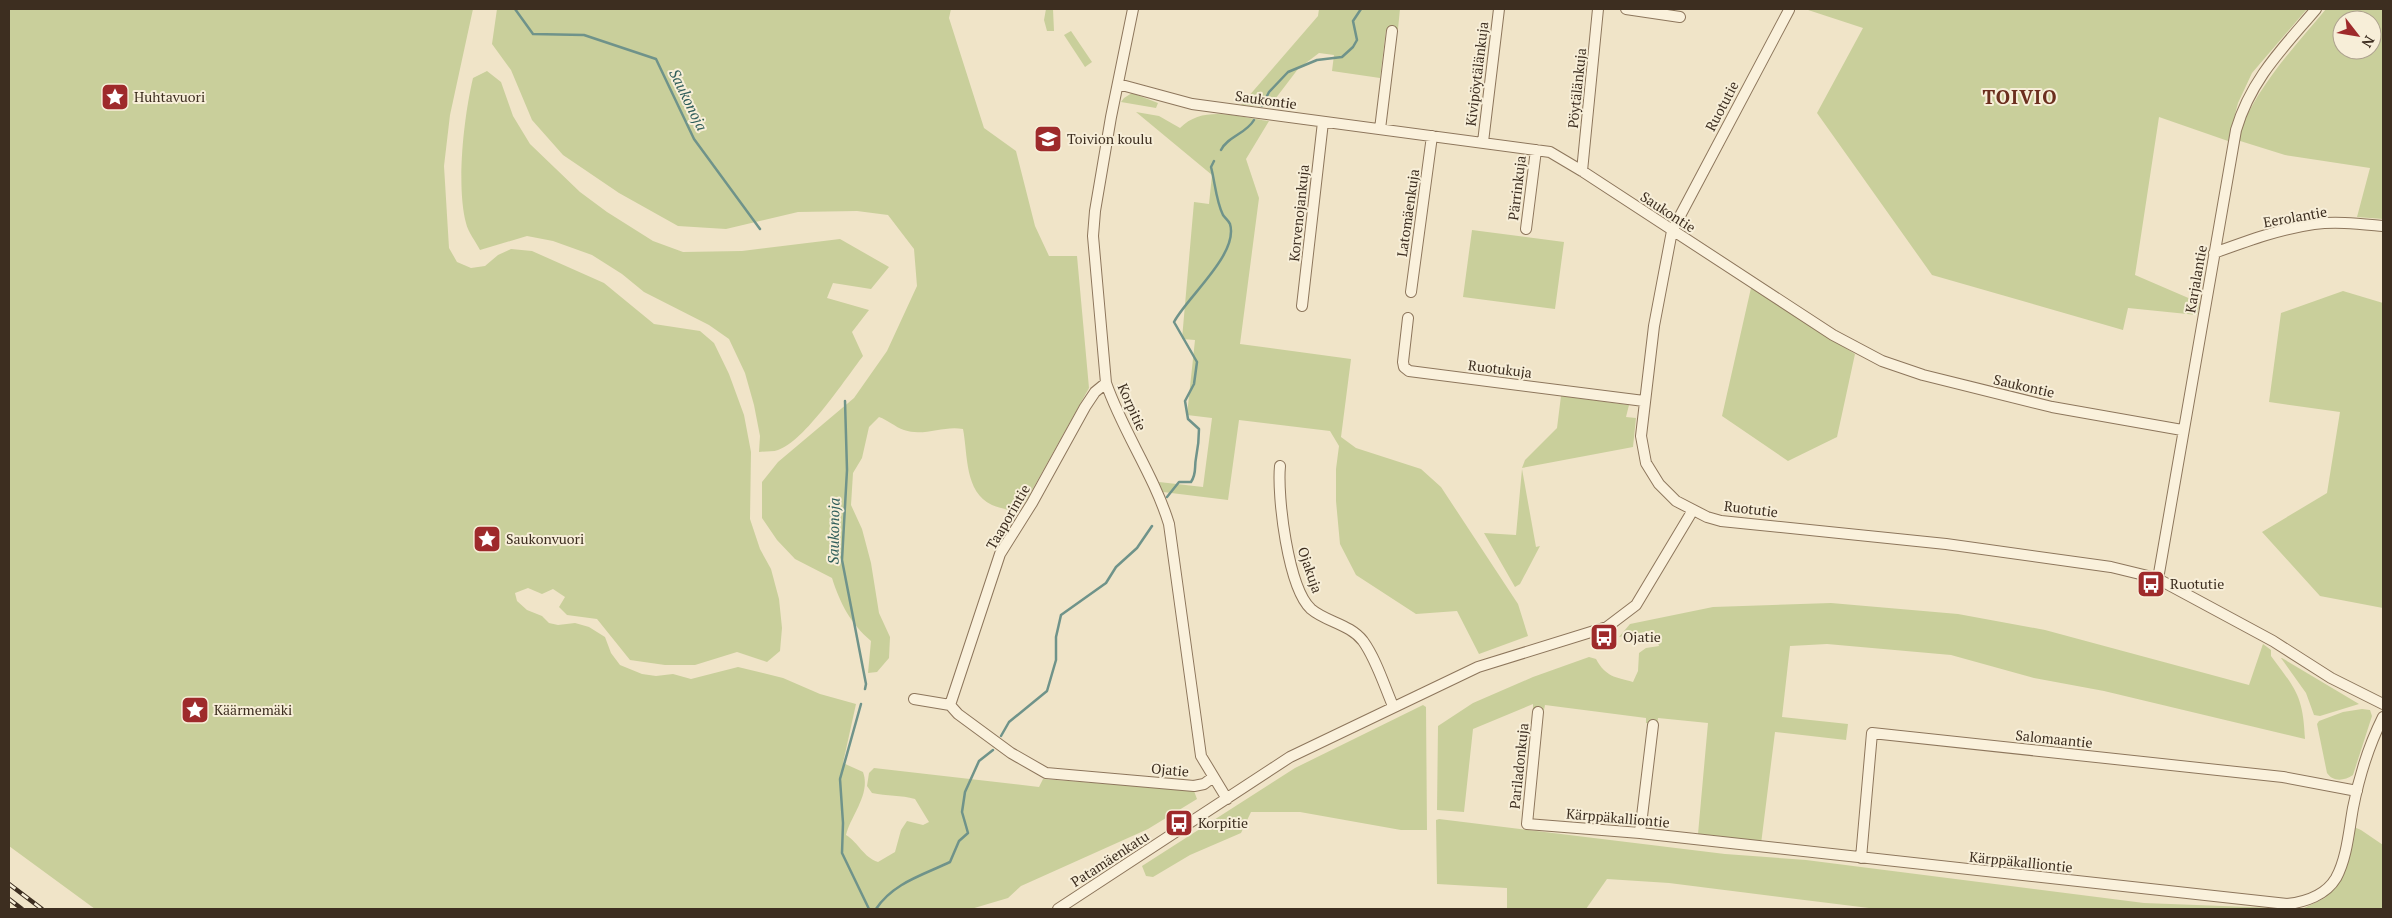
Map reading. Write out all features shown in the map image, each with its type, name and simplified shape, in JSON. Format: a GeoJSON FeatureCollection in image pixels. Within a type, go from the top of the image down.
{"type":"FeatureCollection","features":[{"type":"Feature","properties":{"kind":"street","name":"Korpitie"},"geometry":{"type":"LineString","coordinates":[[1133,9],[1095,210],[1093,236],[1106,384],[1112,402],[1162,504],[1169,524],[1201,756],[1212,778]]}},
{"type":"Feature","properties":{"kind":"street","name":"Kivipöytälänkuja"},"geometry":{"type":"LineString","coordinates":[[1483,142],[1499,9]]}},
{"type":"Feature","properties":{"kind":"street","name":"Pöytälänkuja"},"geometry":{"type":"LineString","coordinates":[[1582,170],[1598,9]]}},
{"type":"Feature","properties":{"kind":"street"},"geometry":{"type":"LineString","coordinates":[[1626,9],[1680,17]]}},
{"type":"Feature","properties":{"kind":"street","name":"Karjalantie"},"geometry":{"type":"LineString","coordinates":[[2158,579],[2182,430],[2233,142],[2244,104],[2264,70],[2316,9]]}},
{"type":"Feature","properties":{"kind":"street","name":"Ruotutie"},"geometry":{"type":"LineString","coordinates":[[1789,10],[1672,231],[1654,326],[1641,436],[1646,464],[1666,492],[1693,510],[1721,521],[1946,544],[2111,567],[2158,579],[2273,641],[2331,678],[2383,704]]}},
{"type":"Feature","properties":{"kind":"street"},"geometry":{"type":"LineString","coordinates":[[1380,128],[1392,31]]}},
{"type":"Feature","properties":{"kind":"street","name":"Saukontie"},"geometry":{"type":"LineString","coordinates":[[1118,84],[1192,104],[1550,152],[1582,170],[1672,231],[1833,335],[1882,361],[1923,375],[2052,407],[2182,430]]}},
{"type":"Feature","properties":{"kind":"street","name":"Korvenojankuja"},"geometry":{"type":"LineString","coordinates":[[1302,306],[1323,122]]}},
{"type":"Feature","properties":{"kind":"street","name":"Latomäenkuja"},"geometry":{"type":"LineString","coordinates":[[1411,292],[1432,136]]}},
{"type":"Feature","properties":{"kind":"street","name":"Pärrinkuja"},"geometry":{"type":"LineString","coordinates":[[1526,229],[1536,150]]}},
{"type":"Feature","properties":{"kind":"street","name":"Eerolantie"},"geometry":{"type":"LineString","coordinates":[[2214,253],[2250,239],[2286,229],[2316,224],[2383,226]]}},
{"type":"Feature","properties":{"kind":"street","name":"Ruotukuja"},"geometry":{"type":"LineString","coordinates":[[1408,318],[1403,362],[1404,367],[1408,371],[1644,401]]}},
{"type":"Feature","properties":{"kind":"street","name":"Taaporintie"},"geometry":{"type":"LineString","coordinates":[[950,705],[1000,554],[1032,503],[1085,407],[1096,392],[1106,384]]}},
{"type":"Feature","properties":{"kind":"street","name":"Ojakuja"},"geometry":{"type":"LineString","coordinates":[[1280,466],[1279,480],[1287,549],[1300,594],[1312,609],[1347,628],[1362,640],[1394,706]]}},
{"type":"Feature","properties":{"kind":"street"},"geometry":{"type":"LineString","coordinates":[[1212,778],[1227,799],[1290,757],[1478,666],[1594,632],[1619,619],[1641,598],[1693,510]]}},
{"type":"Feature","properties":{"kind":"street"},"geometry":{"type":"LineString","coordinates":[[914,699],[950,705]]}},
{"type":"Feature","properties":{"kind":"street","name":"Ojatie"},"geometry":{"type":"LineString","coordinates":[[950,705],[958,714],[1011,753],[1046,773],[1194,786],[1204,784],[1212,778]]}},
{"type":"Feature","properties":{"kind":"street","name":"Pariladonkuja"},"geometry":{"type":"LineString","coordinates":[[1527,824],[1538,712]]}},
{"type":"Feature","properties":{"kind":"street","name":"Kärppäkalliontie"},"geometry":{"type":"LineString","coordinates":[[1527,824],[1640,833],[2287,904],[2302,902],[2320,894],[2335,880],[2342,861],[2357,791],[2372,740],[2383,717]]}},
{"type":"Feature","properties":{"kind":"street"},"geometry":{"type":"LineString","coordinates":[[1640,833],[1653,725]]}},
{"type":"Feature","properties":{"kind":"street","name":"Salomaantie"},"geometry":{"type":"LineString","coordinates":[[1861,858],[1872,733],[2283,777],[2357,791]]}},
{"type":"Feature","properties":{"kind":"street","name":"Patamäenkatu"},"geometry":{"type":"LineString","coordinates":[[1058,909],[1227,799]]}},
{"type":"Feature","properties":{"kind":"green space"},"geometry":{"type":"Polygon","coordinates":[[[9,9],[473,9],[450,115],[444,166],[449,248],[457,262],[471,268],[485,266],[498,255],[511,249],[532,251],[604,283],[654,324],[700,331],[714,343],[729,374],[744,415],[751,452],[750,519],[760,549],[771,569],[779,599],[782,628],[780,651],[767,662],[737,652],[695,665],[665,665],[630,660],[597,619],[567,615],[559,607],[565,597],[553,589],[542,594],[528,588],[515,593],[517,601],[527,610],[542,616],[549,623],[558,625],[575,623],[589,627],[605,637],[611,653],[620,665],[642,674],[656,676],[673,674],[691,679],[738,667],[783,678],[820,694],[856,704],[843,763],[863,772],[865,780],[862,796],[846,835],[868,857],[878,862],[895,852],[901,830],[907,821],[923,825],[929,822],[915,799],[872,793],[867,786],[869,773],[874,768],[1039,787],[1043,779],[1186,790],[1194,791],[1197,799],[1148,829],[1021,886],[1008,898],[971,909],[95,909],[9,846],[9,9]]]}},
{"type":"Feature","properties":{"kind":"green space"},"geometry":{"type":"Polygon","coordinates":[[[497,9],[951,9],[949,18],[984,128],[1016,151],[1035,226],[1049,256],[1077,256],[1089,388],[1026,501],[1014,512],[992,505],[976,491],[969,472],[963,429],[949,428],[926,432],[911,432],[901,429],[879,417],[869,427],[862,458],[853,473],[851,505],[862,529],[871,563],[879,613],[890,637],[889,658],[877,672],[868,673],[871,641],[857,627],[847,612],[832,578],[795,559],[777,540],[762,518],[762,482],[778,462],[854,398],[887,351],[917,286],[914,249],[888,215],[857,211],[798,212],[726,229],[678,226],[619,193],[563,155],[532,120],[511,70],[492,44],[497,9]]]}},
{"type":"Feature","properties":{"kind":"green space"},"geometry":{"type":"Polygon","coordinates":[[[1046,9],[1053,9],[1054,31],[1047,31],[1044,20],[1046,9]]]}},
{"type":"Feature","properties":{"kind":"green space"},"geometry":{"type":"Polygon","coordinates":[[[1319,9],[1400,9],[1398,29],[1386,30],[1380,78],[1332,71],[1334,55],[1319,53],[1298,69],[1269,107],[1241,105],[1318,16],[1319,9]]]}},
{"type":"Feature","properties":{"kind":"green space"},"geometry":{"type":"Polygon","coordinates":[[[1805,9],[2307,9],[2252,73],[2238,103],[2228,141],[2159,117],[2135,275],[2200,303],[2197,315],[2128,308],[2123,330],[1932,275],[1817,113],[1863,28],[1805,9]]]}},
{"type":"Feature","properties":{"kind":"green space"},"geometry":{"type":"Polygon","coordinates":[[[2326,9],[2383,9],[2383,219],[2357,217],[2370,168],[2285,155],[2237,140],[2253,104],[2287,55],[2326,9]]]}},
{"type":"Feature","properties":{"kind":"green space"},"geometry":{"type":"Polygon","coordinates":[[[1071,31],[1092,62],[1085,67],[1064,35],[1071,31]]]}},
{"type":"Feature","properties":{"kind":"green space"},"geometry":{"type":"Polygon","coordinates":[[[487,71],[501,82],[513,116],[530,144],[580,192],[607,212],[653,241],[683,252],[742,251],[840,239],[889,267],[871,289],[833,283],[827,298],[869,310],[852,332],[863,356],[812,423],[788,445],[776,451],[759,452],[760,436],[745,373],[729,339],[709,325],[644,292],[622,274],[592,255],[553,241],[527,236],[480,250],[466,223],[461,170],[464,131],[473,78],[487,71]]]}},
{"type":"Feature","properties":{"kind":"green space"},"geometry":{"type":"Polygon","coordinates":[[[1132,93],[1158,103],[1156,108],[1121,102],[1132,93]]]}},
{"type":"Feature","properties":{"kind":"green space"},"geometry":{"type":"Polygon","coordinates":[[[1136,112],[1159,116],[1180,128],[1199,116],[1210,114],[1234,115],[1269,121],[1246,159],[1259,198],[1240,344],[1351,359],[1341,437],[1356,448],[1421,469],[1441,487],[1518,604],[1528,636],[1479,654],[1457,611],[1416,614],[1356,575],[1340,544],[1336,501],[1336,469],[1339,446],[1330,431],[1239,420],[1228,500],[1163,492],[1159,482],[1203,487],[1212,418],[1187,415],[1195,340],[1182,339],[1194,202],[1209,204],[1212,175],[1136,112]]]}},
{"type":"Feature","properties":{"kind":"green space"},"geometry":{"type":"Polygon","coordinates":[[[1472,230],[1564,242],[1555,309],[1463,297],[1472,230]]]}},
{"type":"Feature","properties":{"kind":"green space"},"geometry":{"type":"Polygon","coordinates":[[[1751,288],[1855,354],[1837,437],[1788,461],[1722,416],[1751,288]]]}},
{"type":"Feature","properties":{"kind":"green space"},"geometry":{"type":"Polygon","coordinates":[[[2343,291],[2383,303],[2383,608],[2320,596],[2262,532],[2327,493],[2340,412],[2269,402],[2281,313],[2343,291]]]}},
{"type":"Feature","properties":{"kind":"green space"},"geometry":{"type":"Polygon","coordinates":[[[1561,396],[1629,405],[1626,417],[1636,418],[1633,447],[1522,468],[1525,460],[1557,428],[1561,396]]]}},
{"type":"Feature","properties":{"kind":"green space"},"geometry":{"type":"Polygon","coordinates":[[[1522,469],[1536,547],[1540,546],[1520,584],[1515,587],[1484,533],[1516,535],[1522,469]]]}},
{"type":"Feature","properties":{"kind":"green space"},"geometry":{"type":"Polygon","coordinates":[[[1831,603],[1958,614],[2045,630],[2249,685],[2263,644],[2271,650],[2271,656],[2297,694],[2302,712],[2305,739],[2104,691],[2034,678],[1951,655],[1827,644],[1790,646],[1782,717],[1848,724],[1846,740],[1775,732],[1761,844],[1718,839],[1698,834],[1708,723],[1658,718],[1657,725],[1646,723],[1646,718],[1545,705],[1544,710],[1533,710],[1533,704],[1473,729],[1464,812],[1437,810],[1438,726],[1473,703],[1533,677],[1589,657],[1596,659],[1607,673],[1633,682],[1638,671],[1639,653],[1646,648],[1659,646],[1654,630],[1619,637],[1630,624],[1713,607],[1831,603]]]}},
{"type":"Feature","properties":{"kind":"green space"},"geometry":{"type":"Polygon","coordinates":[[[2281,658],[2359,704],[2320,716],[2314,715],[2306,693],[2281,658]]]}},
{"type":"Feature","properties":{"kind":"green space"},"geometry":{"type":"Polygon","coordinates":[[[1423,705],[1426,707],[1427,830],[1401,830],[1300,812],[1251,812],[1241,833],[1190,855],[1153,877],[1146,876],[1142,866],[1295,768],[1423,705]]]}},
{"type":"Feature","properties":{"kind":"green space"},"geometry":{"type":"Polygon","coordinates":[[[2362,709],[2370,710],[2372,716],[2353,775],[2342,779],[2332,778],[2327,773],[2317,724],[2319,721],[2343,712],[2362,709]]]}},
{"type":"Feature","properties":{"kind":"green space"},"geometry":{"type":"Polygon","coordinates":[[[1436,820],[1725,854],[1806,860],[2144,903],[2302,909],[1877,909],[1669,883],[1607,879],[1586,909],[1507,909],[1507,888],[1437,884],[1436,820]]]}},
{"type":"Feature","properties":{"kind":"green space"},"geometry":{"type":"Polygon","coordinates":[[[2354,827],[2383,845],[2383,909],[2302,909],[2325,898],[2346,869],[2354,827]]]}},
{"type":"Feature","properties":{"kind":"waterway","name":"Saukonoja"},"geometry":{"type":"LineString","coordinates":[[515,9],[533,34],[584,35],[656,59],[694,139],[760,229]]}},
{"type":"Feature","properties":{"kind":"waterway"},"geometry":{"type":"LineString","coordinates":[[1262,106],[1269,92],[1288,72],[1317,60],[1342,57],[1353,47],[1357,40],[1353,21],[1361,9]]}},
{"type":"Feature","properties":{"kind":"waterway"},"geometry":{"type":"LineString","coordinates":[[1221,150],[1228,141],[1251,125],[1254,120]]}},
{"type":"Feature","properties":{"kind":"waterway"},"geometry":{"type":"LineString","coordinates":[[1167,497],[1179,482],[1191,482],[1193,479],[1199,437],[1199,429],[1188,419],[1185,401],[1194,384],[1197,362],[1174,322],[1220,262],[1231,236],[1230,224],[1223,215],[1217,198],[1211,167],[1214,161]]}},
{"type":"Feature","properties":{"kind":"waterway","name":"Saukonoja"},"geometry":{"type":"LineString","coordinates":[[845,401],[847,470],[842,560],[866,684],[865,689]]}},
{"type":"Feature","properties":{"kind":"waterway"},"geometry":{"type":"LineString","coordinates":[[1001,736],[1009,722],[1047,691],[1056,660],[1056,637],[1061,615],[1106,583],[1116,567],[1137,548],[1152,526]]}},
{"type":"Feature","properties":{"kind":"waterway","name":"Saukonoja"},"geometry":{"type":"LineString","coordinates":[[861,704],[840,779],[843,823],[842,853],[869,909]]}},
{"type":"Feature","properties":{"kind":"waterway"},"geometry":{"type":"LineString","coordinates":[[876,909],[883,900],[900,886],[950,862],[959,841],[968,833],[962,812],[965,792],[979,761],[993,750]]}},
{"type":"Feature","properties":{"kind":"railway"},"geometry":{"type":"LineString","coordinates":[[9,884],[42,909]]}},
{"type":"Feature","properties":{"kind":"railway"},"geometry":{"type":"LineString","coordinates":[[9,899],[22,909]]}},
{"type":"Feature","properties":{"kind":"place","name":"Huhtavuori"},"geometry":{"type":"Point","coordinates":[115,97]}},
{"type":"Feature","properties":{"kind":"place","name":"Toivion koulu"},"geometry":{"type":"Point","coordinates":[1048,139]}},
{"type":"Feature","properties":{"kind":"place","name":"Saukonvuori"},"geometry":{"type":"Point","coordinates":[487,539]}},
{"type":"Feature","properties":{"kind":"place","name":"Ruotutie"},"geometry":{"type":"Point","coordinates":[2151,584]}},
{"type":"Feature","properties":{"kind":"place","name":"Ojatie"},"geometry":{"type":"Point","coordinates":[1604,637]}},
{"type":"Feature","properties":{"kind":"place","name":"Käärmemäki"},"geometry":{"type":"Point","coordinates":[195,710]}},
{"type":"Feature","properties":{"kind":"place","name":"Korpitie"},"geometry":{"type":"Point","coordinates":[1179,823]}},
{"type":"Feature","properties":{"kind":"district","name":"TOIVIO"},"geometry":{"type":"Point","coordinates":[2020,97]}}]}
